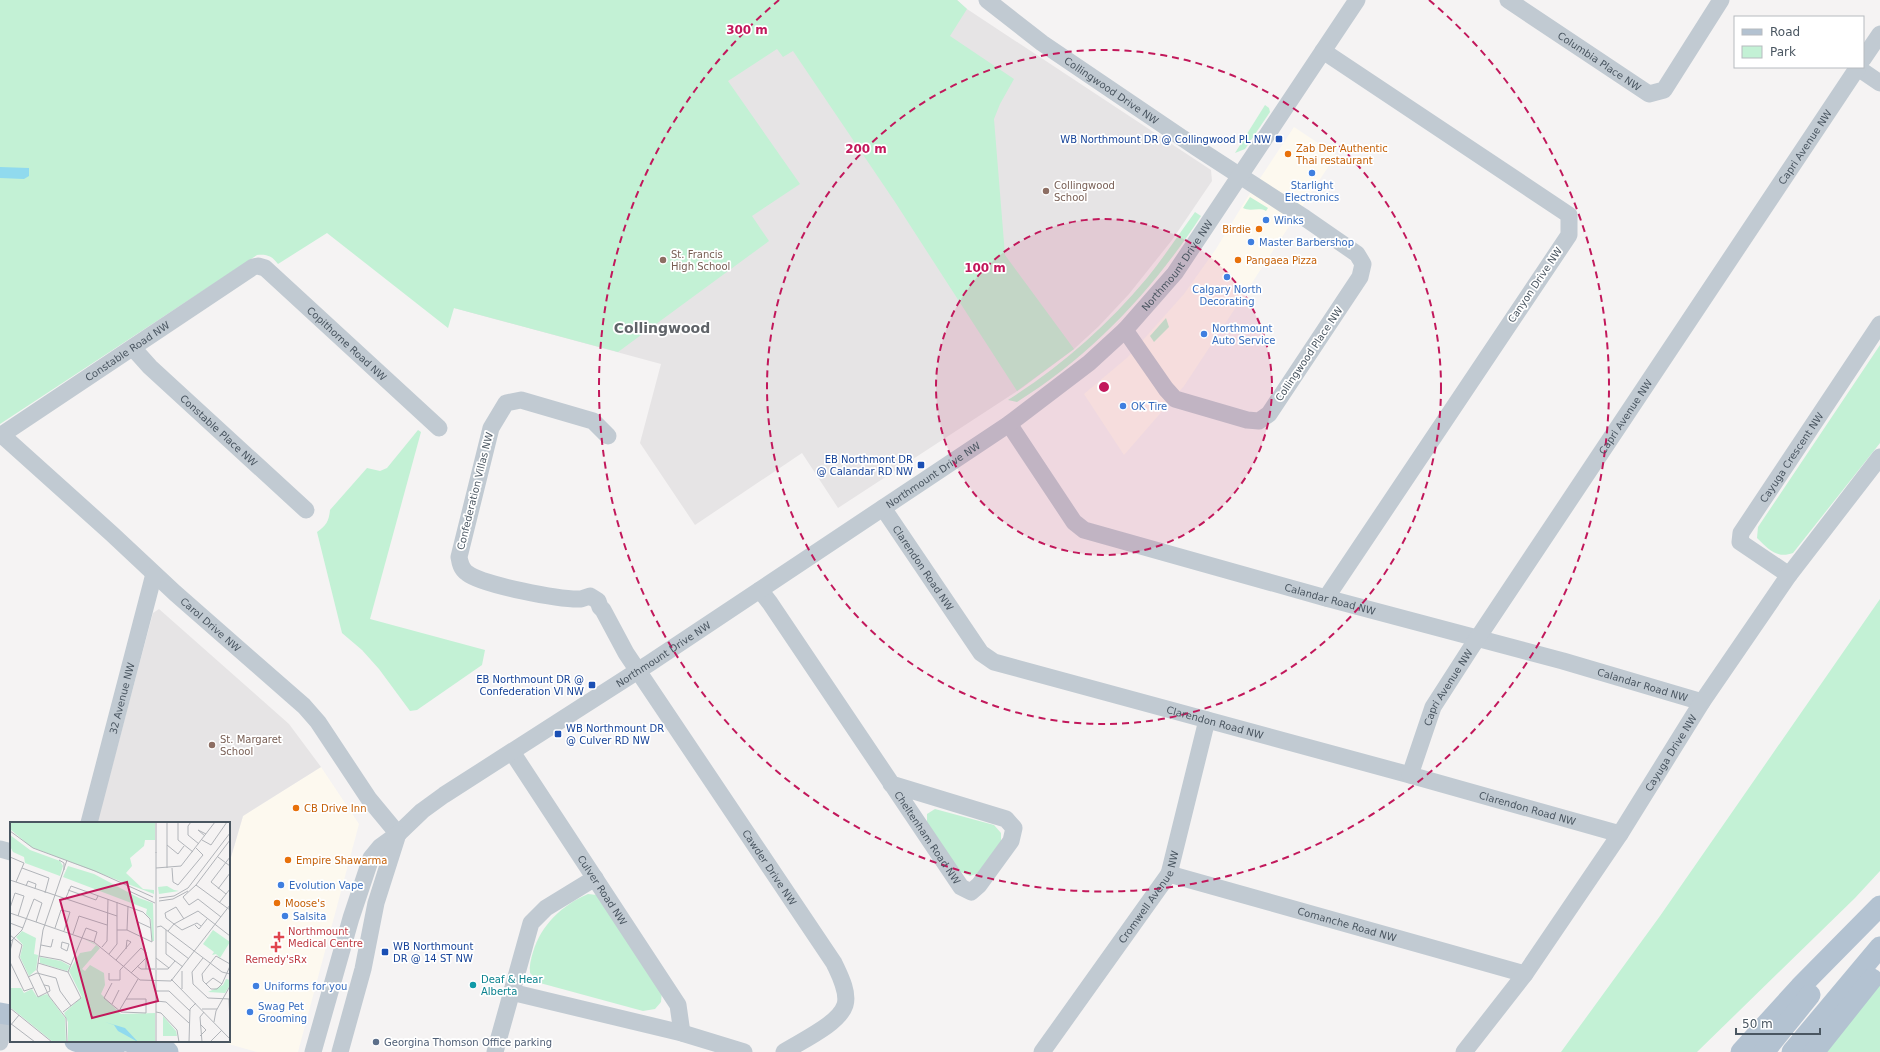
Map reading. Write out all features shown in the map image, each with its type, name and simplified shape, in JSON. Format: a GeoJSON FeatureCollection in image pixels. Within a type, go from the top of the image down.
{"type":"FeatureCollection","features":[{"type":"Feature","properties":{"kind":"main road"},"geometry":{"type":"LineString","coordinates":[[1741,1052],[1800,987],[1880,908]]}},
{"type":"Feature","properties":{"kind":"main road"},"geometry":{"type":"LineString","coordinates":[[1764,1052],[1880,908]]}},
{"type":"Feature","properties":{"kind":"main road"},"geometry":{"type":"LineString","coordinates":[[1792,1052],[1880,947]]}},
{"type":"Feature","properties":{"kind":"main road"},"geometry":{"type":"LineString","coordinates":[[1814,1052],[1880,968]]}},
{"type":"Feature","properties":{"kind":"main road"},"geometry":{"type":"LineString","coordinates":[[79,1042],[114,1052]]}},
{"type":"Feature","properties":{"kind":"main road"},"geometry":{"type":"LineString","coordinates":[[132,1042],[168,1052]]}},
{"type":"Feature","properties":{"kind":"street","name":"Northmount Drive NW"},"geometry":{"type":"LineString","coordinates":[[313,1052],[351,918],[372,858],[380,847],[398,834],[422,811],[438,799],[638,671],[1009,424],[1090,363],[1125,330],[1175,273],[1357,0]]}},
{"type":"Feature","properties":{"kind":"street","name":"Columbia Place NW"},"geometry":{"type":"LineString","coordinates":[[1508,0],[1649,94],[1664,90],[1721,0]]}},
{"type":"Feature","properties":{"kind":"street","name":"Collingwood Drive NW"},"geometry":{"type":"LineString","coordinates":[[998,4],[1042,43],[1241,176]]}},
{"type":"Feature","properties":{"kind":"street","name":"Capri Avenue NW"},"geometry":{"type":"LineString","coordinates":[[1864,59],[1880,34]]}},
{"type":"Feature","properties":{"kind":"street","name":"Canyon Drive NW"},"geometry":{"type":"LineString","coordinates":[[1323,51],[1569,215],[1569,235],[1326,598]]}},
{"type":"Feature","properties":{"kind":"street","name":"Capri Avenue NW"},"geometry":{"type":"LineString","coordinates":[[1410,775],[1433,707],[1858,68]]}},
{"type":"Feature","properties":{"kind":"street"},"geometry":{"type":"LineString","coordinates":[[1863,68],[1880,83]]}},
{"type":"Feature","properties":{"kind":"street","name":"Collingwood Place NW"},"geometry":{"type":"LineString","coordinates":[[1125,330],[1166,389],[1175,399],[1247,420],[1259,421],[1270,414],[1360,278],[1363,264],[1357,254],[1241,176]]}},
{"type":"Feature","properties":{"kind":"street","name":"Copithorne Road NW"},"geometry":{"type":"LineString","coordinates":[[253,267],[258,266],[265,268],[439,428]]}},
{"type":"Feature","properties":{"kind":"street","name":"Constable Road NW"},"geometry":{"type":"LineString","coordinates":[[1,435],[253,267]]}},
{"type":"Feature","properties":{"kind":"street","name":"Cayuga Crescent NW"},"geometry":{"type":"LineString","coordinates":[[1789,575],[1740,542],[1741,533],[1880,324]]}},
{"type":"Feature","properties":{"kind":"street","name":"Constable Place NW"},"geometry":{"type":"LineString","coordinates":[[133,348],[150,367],[306,510]]}},
{"type":"Feature","properties":{"kind":"street","name":"Confederation Villas NW"},"geometry":{"type":"LineString","coordinates":[[608,436],[593,421],[521,400],[506,403],[491,428],[459,557],[461,566],[467,573],[482,581],[556,597],[582,599],[590,596],[598,601],[626,653],[638,671]]}},
{"type":"Feature","properties":{"kind":"street","name":"Calandar Road NW"},"geometry":{"type":"LineString","coordinates":[[1009,424],[1074,522],[1084,530],[1326,598],[1564,662],[1702,702]]}},
{"type":"Feature","properties":{"kind":"street","name":"Carol Drive NW"},"geometry":{"type":"LineString","coordinates":[[1,435],[112,534],[154,574],[304,706],[318,722],[369,799],[398,834]]}},
{"type":"Feature","properties":{"kind":"street","name":"Cayuga Drive NW"},"geometry":{"type":"LineString","coordinates":[[1464,1052],[1525,974],[1620,834],[1702,702],[1789,575],[1880,457]]}},
{"type":"Feature","properties":{"kind":"street","name":"Clarendon Road NW"},"geometry":{"type":"LineString","coordinates":[[883,508],[981,653],[994,662],[1410,775],[1620,834]]}},
{"type":"Feature","properties":{"kind":"street","name":"32 Avenue NW"},"geometry":{"type":"LineString","coordinates":[[89,822],[154,574]]}},
{"type":"Feature","properties":{"kind":"street","name":"Cheltenham Road NW"},"geometry":{"type":"LineString","coordinates":[[760,590],[891,784],[961,887],[971,892],[979,885],[1011,841],[1014,828],[1006,819],[891,784]]}},
{"type":"Feature","properties":{"kind":"street","name":"Cawder Drive NW"},"geometry":{"type":"LineString","coordinates":[[638,671],[834,963],[844,985],[845,1004],[835,1020],[784,1052]]}},
{"type":"Feature","properties":{"kind":"street","name":"Cromwell Avenue NW"},"geometry":{"type":"LineString","coordinates":[[1042,1052],[1169,874],[1207,720]]}},
{"type":"Feature","properties":{"kind":"street","name":"Culver Road NW"},"geometry":{"type":"LineString","coordinates":[[512,752],[678,1005],[682,1033]]}},
{"type":"Feature","properties":{"kind":"street","name":"Northmount Drive NW"},"geometry":{"type":"LineString","coordinates":[[340,1052],[363,969],[376,903],[398,834]]}},
{"type":"Feature","properties":{"kind":"street"},"geometry":{"type":"LineString","coordinates":[[0,849],[10,852]]}},
{"type":"Feature","properties":{"kind":"street","name":"Comanche Road NW"},"geometry":{"type":"LineString","coordinates":[[1169,874],[1525,974]]}},
{"type":"Feature","properties":{"kind":"street"},"geometry":{"type":"LineString","coordinates":[[495,1052],[531,923],[546,908],[595,878]]}},
{"type":"Feature","properties":{"kind":"street"},"geometry":{"type":"LineString","coordinates":[[511,992],[682,1033],[744,1052]]}},
{"type":"Feature","properties":{"kind":"street"},"geometry":{"type":"LineString","coordinates":[[0,1042],[7,1015]]}},
{"type":"Feature","properties":{"kind":"shaded area","name":"St. Francis High School"},"geometry":{"type":"Polygon","coordinates":[[[664,0],[957,0],[967,9],[1211,170],[1212,181],[1172,240],[1129,294],[1099,326],[1074,349],[1022,388],[838,508],[802,453],[695,525],[640,443],[661,364],[454,308],[664,0]]]}},
{"type":"Feature","properties":{"kind":"shaded area"},"geometry":{"type":"Polygon","coordinates":[[[1294,127],[1336,155],[1184,386],[1124,455],[1084,394],[1128,357],[1184,294],[1216,249],[1247,198],[1294,127]]]}},
{"type":"Feature","properties":{"kind":"shaded area","name":"St. Margaret School"},"geometry":{"type":"Polygon","coordinates":[[[159,609],[289,724],[321,767],[243,816],[230,861],[230,822],[97,822],[153,613],[159,609]]]}},
{"type":"Feature","properties":{"kind":"shaded area"},"geometry":{"type":"Polygon","coordinates":[[[321,767],[359,824],[298,1052],[257,1052],[222,1042],[230,1042],[230,861],[243,816],[321,767]]]}},
{"type":"Feature","properties":{"kind":"green space"},"geometry":{"type":"Polygon","coordinates":[[[0,0],[957,0],[967,9],[950,36],[1014,79],[1000,104],[994,119],[1005,255],[1074,349],[1017,391],[895,202],[793,51],[783,57],[777,49],[728,81],[800,184],[752,216],[769,241],[618,352],[454,308],[448,328],[327,233],[278,264],[269,256],[257,255],[0,424],[0,0]]]}},
{"type":"Feature","properties":{"kind":"green space"},"geometry":{"type":"Polygon","coordinates":[[[1265,105],[1269,108],[1270,112],[1245,149],[1235,153],[1265,105]]]}},
{"type":"Feature","properties":{"kind":"green space"},"geometry":{"type":"Polygon","coordinates":[[[1250,197],[1268,208],[1266,211],[1260,209],[1249,210],[1243,208],[1250,197]]]}},
{"type":"Feature","properties":{"kind":"green space"},"geometry":{"type":"Polygon","coordinates":[[[1195,212],[1201,216],[1163,270],[1119,319],[1071,364],[1044,384],[1017,402],[1008,400],[1064,360],[1116,313],[1147,278],[1195,212]]]}},
{"type":"Feature","properties":{"kind":"green space"},"geometry":{"type":"Polygon","coordinates":[[[1166,318],[1169,327],[1154,342],[1150,336],[1166,318]]]}},
{"type":"Feature","properties":{"kind":"green space"},"geometry":{"type":"Polygon","coordinates":[[[1880,345],[1880,443],[1793,553],[1782,555],[1773,552],[1757,538],[1758,527],[1880,345]]]}},
{"type":"Feature","properties":{"kind":"green space"},"geometry":{"type":"Polygon","coordinates":[[[418,430],[421,432],[370,619],[485,650],[482,665],[417,710],[410,711],[379,669],[362,650],[342,633],[317,532],[323,528],[326,523],[330,510],[367,468],[380,471],[387,468],[418,430]]]}},
{"type":"Feature","properties":{"kind":"green space"},"geometry":{"type":"Polygon","coordinates":[[[1880,599],[1880,871],[1855,898],[1697,1052],[1561,1052],[1660,916],[1880,599]]]}},
{"type":"Feature","properties":{"kind":"green space"},"geometry":{"type":"Polygon","coordinates":[[[935,809],[994,825],[1001,833],[1001,843],[979,873],[970,876],[959,871],[927,824],[927,814],[935,809]]]}},
{"type":"Feature","properties":{"kind":"green space"},"geometry":{"type":"Polygon","coordinates":[[[588,894],[597,895],[662,991],[661,1002],[655,1009],[643,1011],[540,983],[530,973],[533,952],[541,933],[561,910],[588,894]]]}},
{"type":"Feature","properties":{"kind":"green space"},"geometry":{"type":"Polygon","coordinates":[[[1880,975],[1880,1052],[1823,1052],[1880,975]]]}},
{"type":"Feature","properties":{"kind":"water"},"geometry":{"type":"Polygon","coordinates":[[[0,167],[29,168],[29,176],[24,179],[0,178],[0,167]]]}},
{"type":"Feature","properties":{"kind":"place","name":"WB Northmount DR @ Collingwood PL NW"},"geometry":{"type":"Point","coordinates":[1279,139]}},
{"type":"Feature","properties":{"kind":"place","name":"Zab Der Authentic Thai restaurant"},"geometry":{"type":"Point","coordinates":[1288,154]}},
{"type":"Feature","properties":{"kind":"place","name":"Starlight Electronics"},"geometry":{"type":"Point","coordinates":[1312,173]}},
{"type":"Feature","properties":{"kind":"place","name":"Collingwood School"},"geometry":{"type":"Point","coordinates":[1046,191]}},
{"type":"Feature","properties":{"kind":"place","name":"Winks"},"geometry":{"type":"Point","coordinates":[1266,220]}},
{"type":"Feature","properties":{"kind":"place","name":"Birdie"},"geometry":{"type":"Point","coordinates":[1259,229]}},
{"type":"Feature","properties":{"kind":"place","name":"Master Barbershop"},"geometry":{"type":"Point","coordinates":[1251,242]}},
{"type":"Feature","properties":{"kind":"place","name":"St. Francis High School"},"geometry":{"type":"Point","coordinates":[663,260]}},
{"type":"Feature","properties":{"kind":"place","name":"Pangaea Pizza"},"geometry":{"type":"Point","coordinates":[1238,260]}},
{"type":"Feature","properties":{"kind":"place","name":"Calgary North Decorating"},"geometry":{"type":"Point","coordinates":[1227,277]}},
{"type":"Feature","properties":{"kind":"place","name":"Northmount Auto Service"},"geometry":{"type":"Point","coordinates":[1204,334]}},
{"type":"Feature","properties":{"kind":"place","name":"OK Tire"},"geometry":{"type":"Point","coordinates":[1123,406]}},
{"type":"Feature","properties":{"kind":"place","name":"EB Northmont DR @ Calandar RD NW"},"geometry":{"type":"Point","coordinates":[921,465]}},
{"type":"Feature","properties":{"kind":"place","name":"EB Northmount DR @ Confederation VI NW"},"geometry":{"type":"Point","coordinates":[592,685]}},
{"type":"Feature","properties":{"kind":"place","name":"WB Northmount DR @ Culver RD NW"},"geometry":{"type":"Point","coordinates":[558,734]}},
{"type":"Feature","properties":{"kind":"place","name":"St. Margaret School"},"geometry":{"type":"Point","coordinates":[212,745]}},
{"type":"Feature","properties":{"kind":"place","name":"CB Drive Inn"},"geometry":{"type":"Point","coordinates":[296,808]}},
{"type":"Feature","properties":{"kind":"place","name":"Empire Shawarma"},"geometry":{"type":"Point","coordinates":[288,860]}},
{"type":"Feature","properties":{"kind":"place","name":"Evolution Vape"},"geometry":{"type":"Point","coordinates":[281,885]}},
{"type":"Feature","properties":{"kind":"place","name":"Moose's"},"geometry":{"type":"Point","coordinates":[277,903]}},
{"type":"Feature","properties":{"kind":"place","name":"Salsita"},"geometry":{"type":"Point","coordinates":[285,916]}},
{"type":"Feature","properties":{"kind":"place","name":"Northmount Medical Centre"},"geometry":{"type":"Point","coordinates":[279,937]}},
{"type":"Feature","properties":{"kind":"place","name":"Remedy'sRx"},"geometry":{"type":"Point","coordinates":[276,947]}},
{"type":"Feature","properties":{"kind":"place","name":"WB Northmount DR @ 14 ST NW"},"geometry":{"type":"Point","coordinates":[385,952]}},
{"type":"Feature","properties":{"kind":"place","name":"Deaf & Hear Alberta"},"geometry":{"type":"Point","coordinates":[473,985]}},
{"type":"Feature","properties":{"kind":"place","name":"Uniforms for you"},"geometry":{"type":"Point","coordinates":[256,986]}},
{"type":"Feature","properties":{"kind":"place","name":"Swag Pet Grooming"},"geometry":{"type":"Point","coordinates":[250,1012]}},
{"type":"Feature","properties":{"kind":"place","name":"Georgina Thomson Office parking"},"geometry":{"type":"Point","coordinates":[376,1042]}},
{"type":"Feature","properties":{"kind":"district","name":"Collingwood"},"geometry":{"type":"Point","coordinates":[662,328]}}]}
